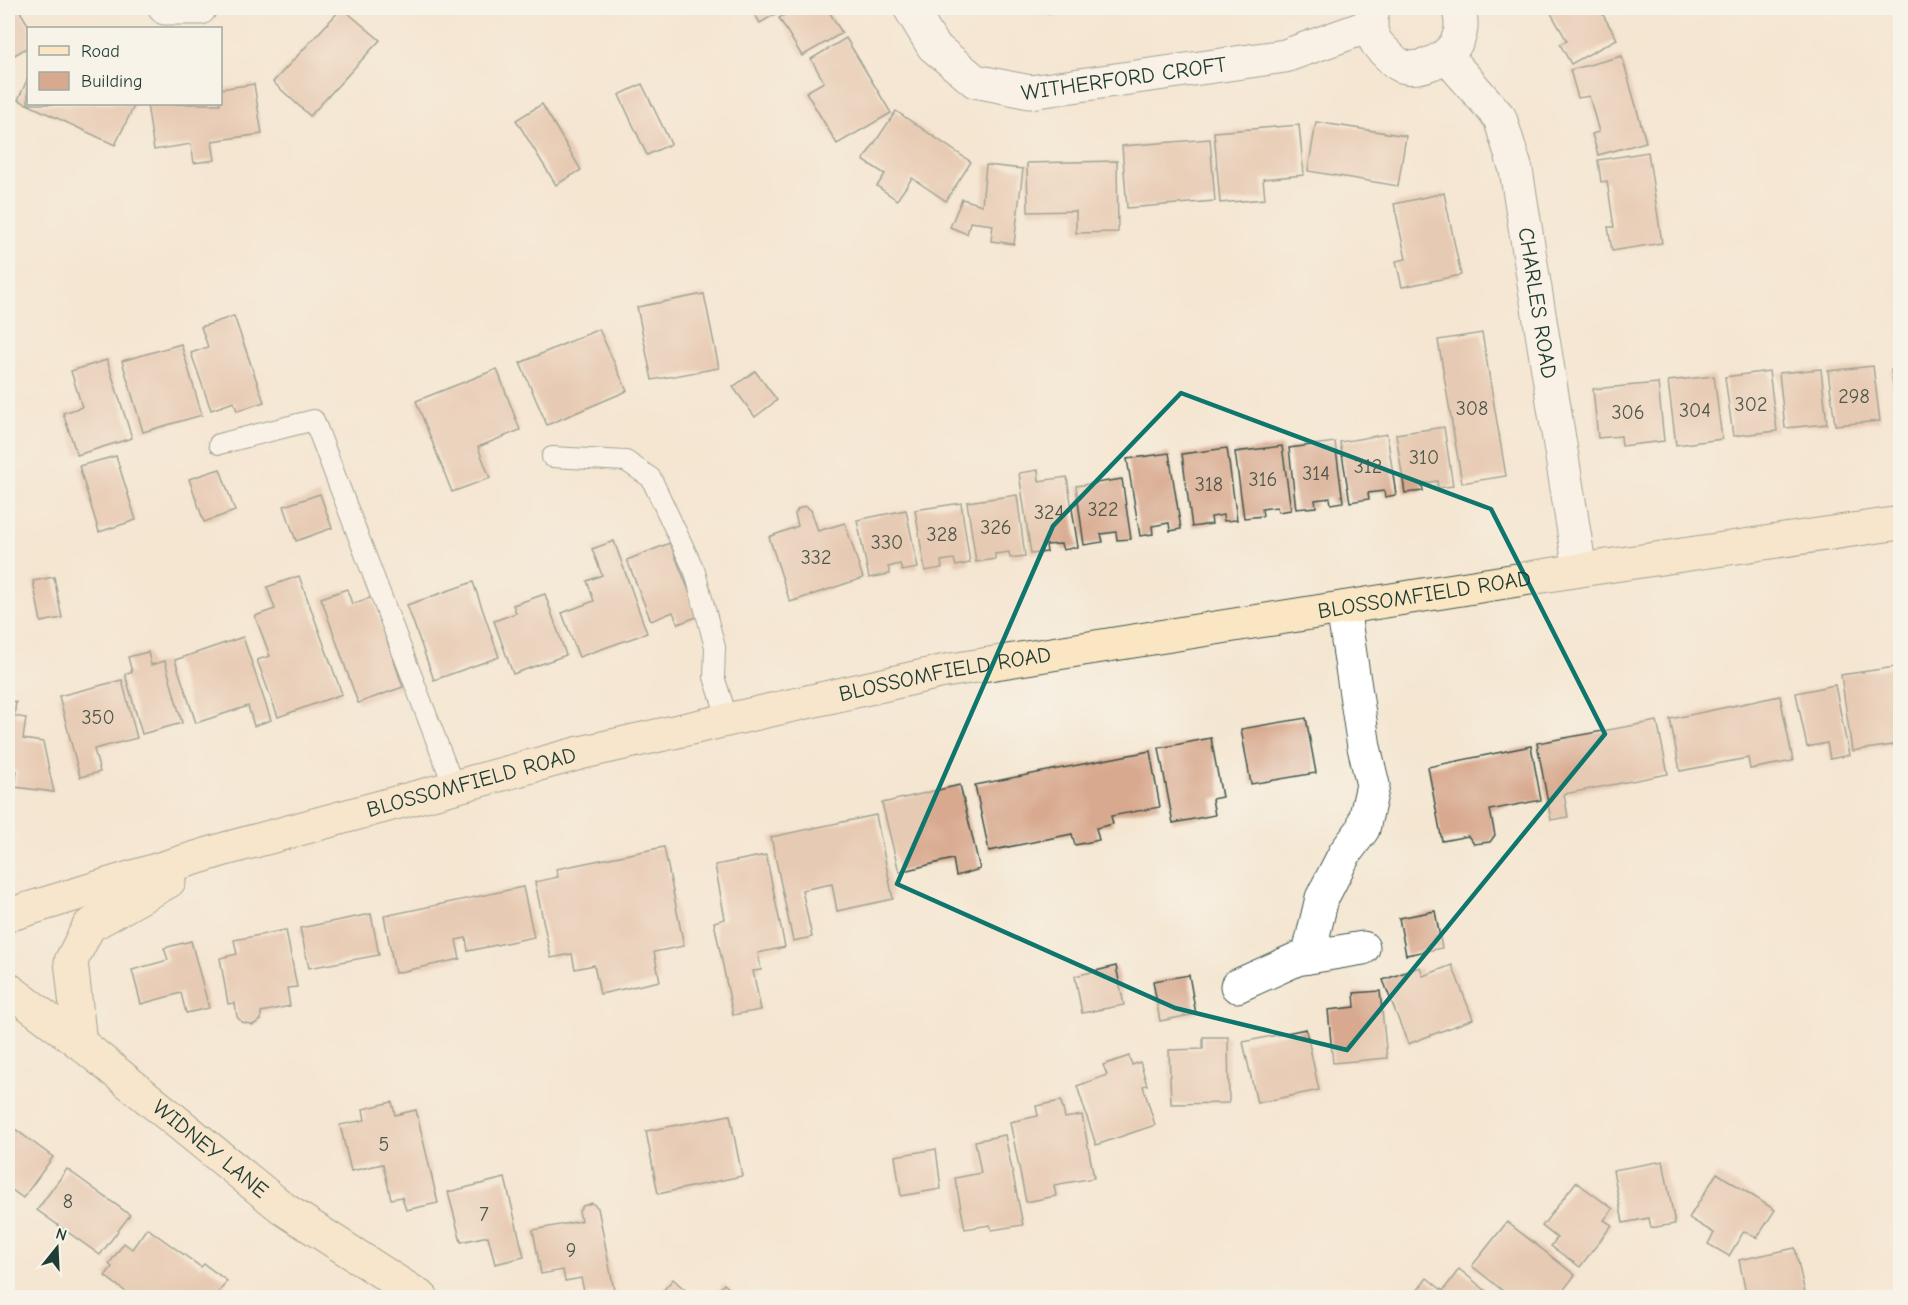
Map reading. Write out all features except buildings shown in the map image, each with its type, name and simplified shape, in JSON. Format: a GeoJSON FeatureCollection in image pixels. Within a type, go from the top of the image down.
{"type":"FeatureCollection","features":[{"type":"Feature","properties":{"kind":"main road","name":"BLOSSOMFIELD ROAD"},"geometry":{"type":"LineString","coordinates":[[8,915],[225,849],[580,753],[945,671],[1580,570],[1900,523]]}},
{"type":"Feature","properties":{"kind":"main road"},"geometry":{"type":"LineString","coordinates":[[80,1043],[71,961],[89,926],[225,849]]}},
{"type":"Feature","properties":{"kind":"main road","name":"WIDNEY LANE"},"geometry":{"type":"LineString","coordinates":[[8,989],[80,1043],[284,1209],[422,1298]]}},
{"type":"Feature","properties":{"kind":"street"},"geometry":{"type":"LineString","coordinates":[[165,8],[189,10],[200,8]]}},
{"type":"Feature","properties":{"kind":"street","name":"WITHERFORD CROFT"},"geometry":{"type":"LineString","coordinates":[[910,8],[933,46],[975,81],[1030,92],[1285,56],[1371,17]]}},
{"type":"Feature","properties":{"kind":"street"},"geometry":{"type":"LineString","coordinates":[[1371,17],[1374,43],[1400,66],[1420,68],[1447,57],[1458,44],[1462,19],[1458,8]]}},
{"type":"Feature","properties":{"kind":"street","name":"CHARLES ROAD"},"geometry":{"type":"LineString","coordinates":[[1447,57],[1500,118],[1516,170],[1580,570]]}},
{"type":"Feature","properties":{"kind":"street"},"geometry":{"type":"LineString","coordinates":[[1308,957],[1322,898],[1345,853],[1363,829],[1373,785],[1364,747],[1343,608]]}},
{"type":"Feature","properties":{"kind":"street"},"geometry":{"type":"LineString","coordinates":[[1237,986],[1297,959],[1363,948]]}},
{"type":"Feature","properties":{"kind":"lane"},"geometry":{"type":"LineString","coordinates":[[219,444],[314,420],[454,787]]}},
{"type":"Feature","properties":{"kind":"lane"},"geometry":{"type":"LineString","coordinates":[[552,457],[626,462],[651,478],[695,572],[715,647],[714,677],[728,720]]}},
{"type":"Feature","properties":{"kind":"highlighted area"},"geometry":{"type":"Polygon","coordinates":[[[1181,393],[1491,509],[1605,734],[1347,1050],[1175,1008],[897,884],[1053,526],[1181,393]]]}}]}
